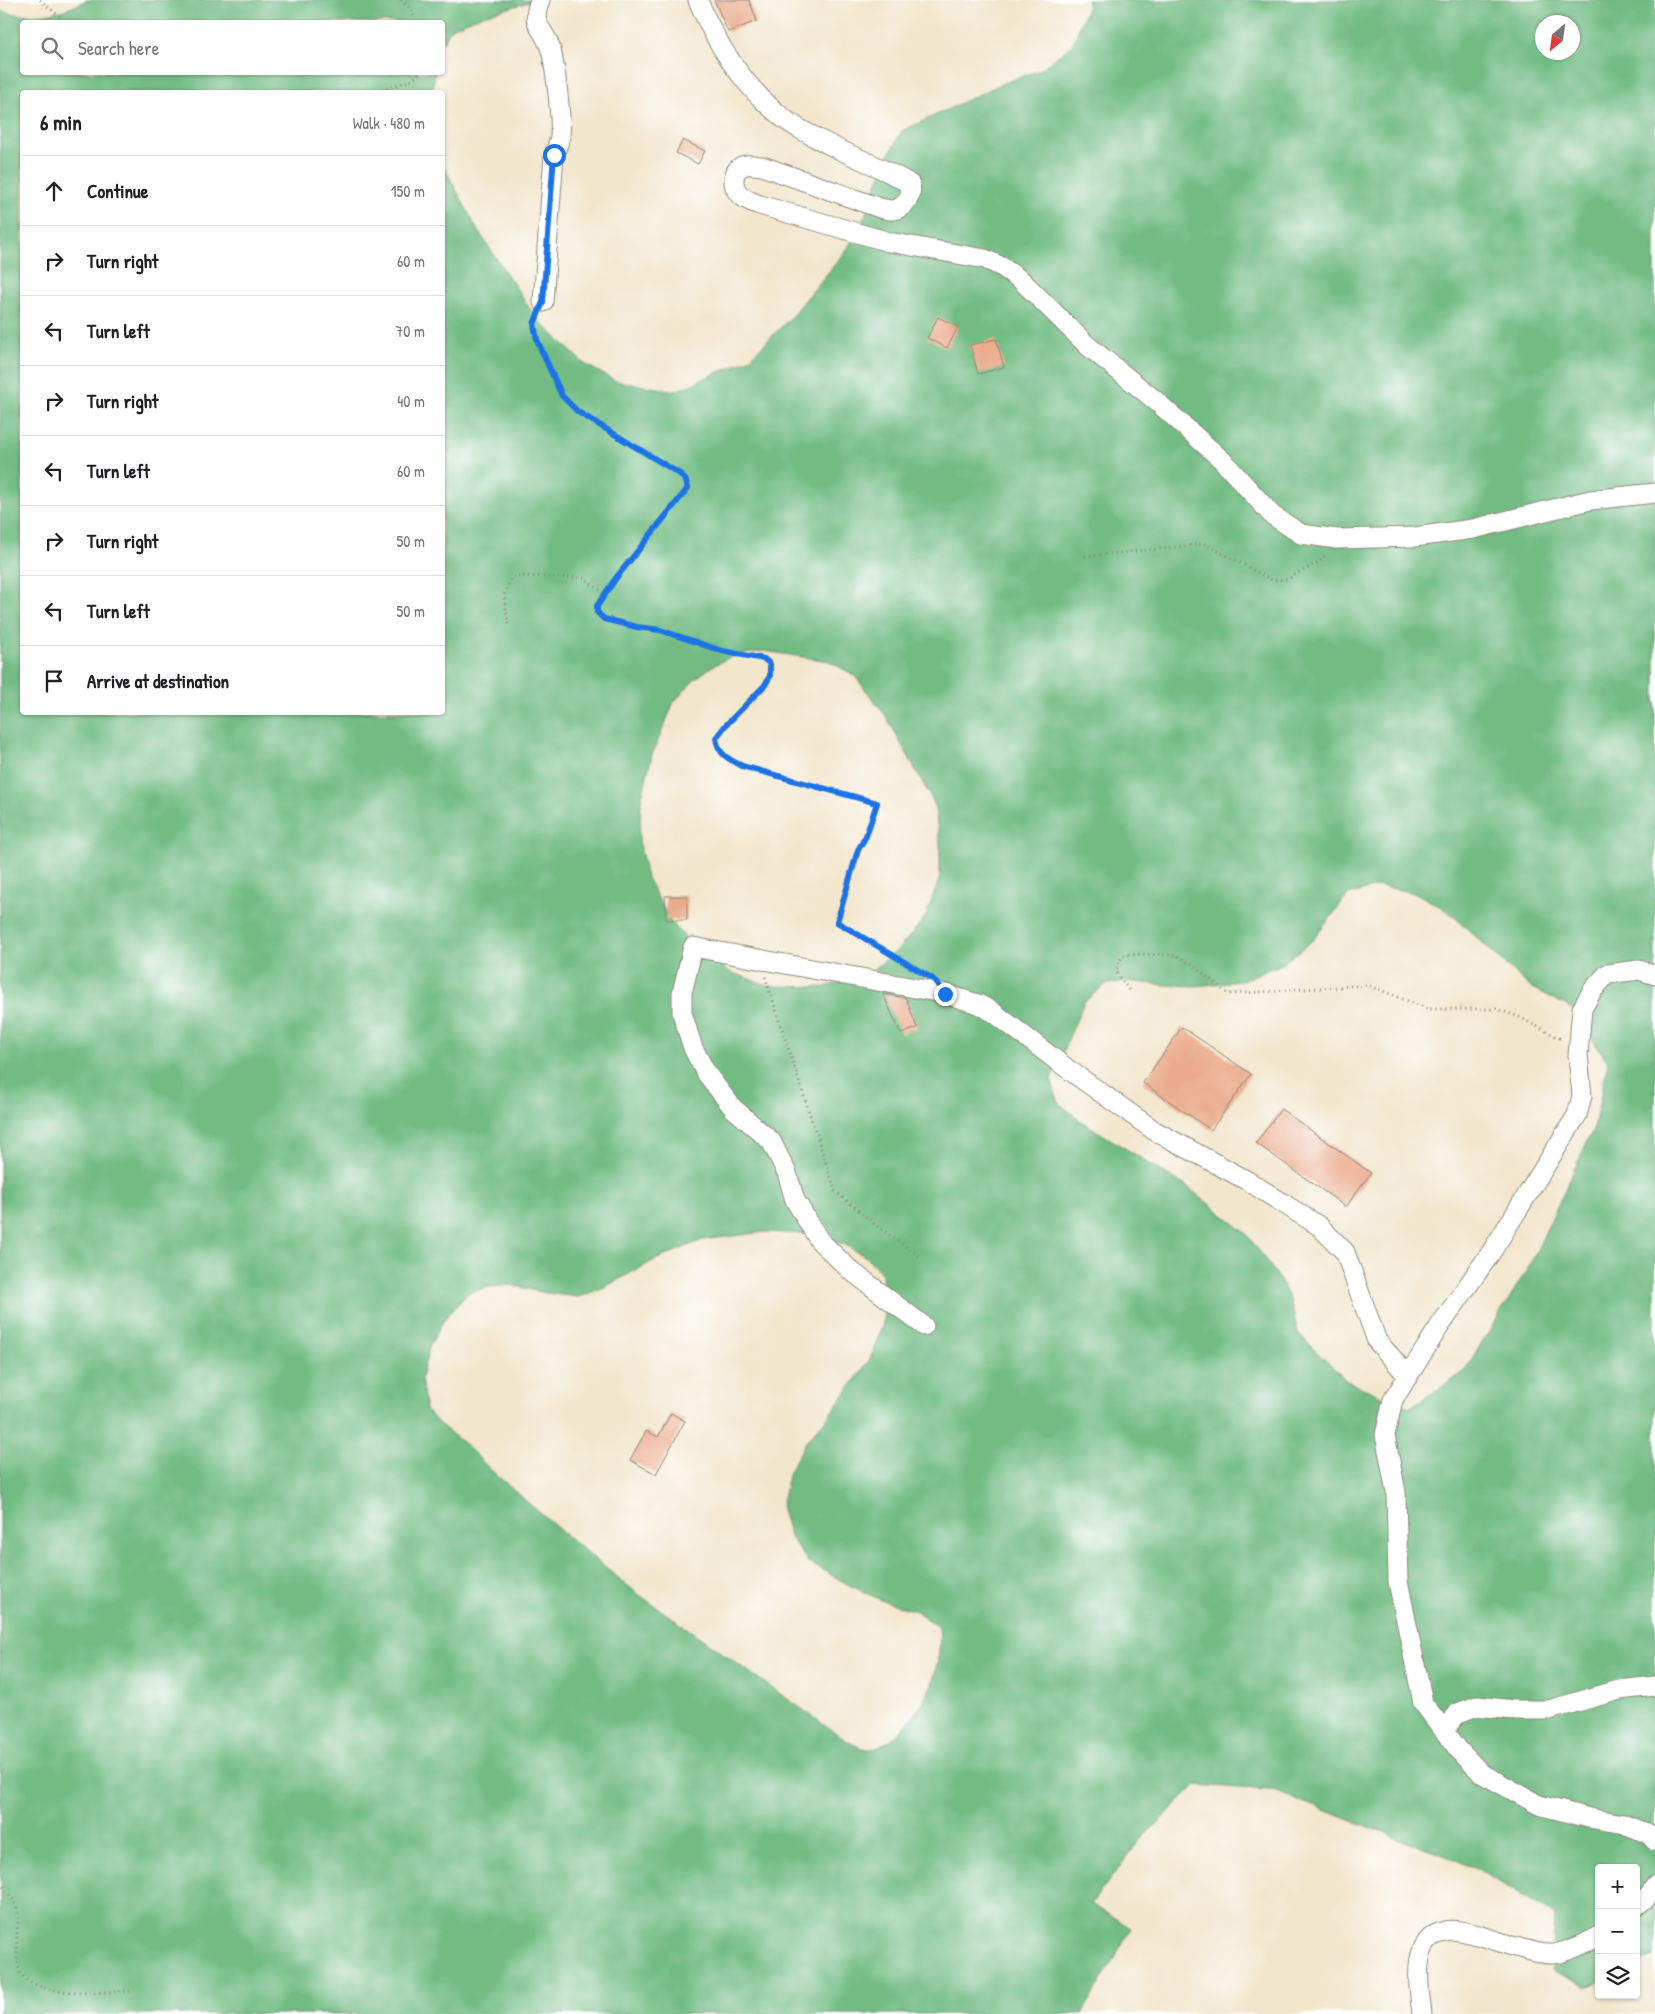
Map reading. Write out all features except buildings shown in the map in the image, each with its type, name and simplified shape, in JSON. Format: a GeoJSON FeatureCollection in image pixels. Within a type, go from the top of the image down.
{"type":"FeatureCollection","features":[{"type":"Feature","properties":{"kind":"street"},"geometry":{"type":"LineString","coordinates":[[540,0],[536,12],[536,24],[550,47],[557,88],[560,136],[554,155],[543,302]]}},
{"type":"Feature","properties":{"kind":"street"},"geometry":{"type":"LineString","coordinates":[[698,0],[708,25],[735,65],[760,98],[771,108],[783,118],[828,144],[893,174],[910,184],[912,189],[907,202],[893,210],[880,208],[762,166],[748,164],[739,168],[734,177],[734,187],[744,198],[760,205],[889,242],[985,259],[1002,268],[1021,280],[1088,346],[1156,401],[1222,460],[1272,515],[1301,534],[1337,539],[1425,536],[1472,529],[1590,500],[1655,493]]}},
{"type":"Feature","properties":{"kind":"street"},"geometry":{"type":"LineString","coordinates":[[924,1326],[850,1270],[819,1240],[794,1200],[787,1172],[771,1141],[733,1108],[706,1073],[693,1048],[682,1013],[682,994],[693,947],[942,993],[978,1004],[993,1012],[1155,1131],[1248,1181],[1319,1226],[1345,1252],[1377,1341],[1407,1374]]}},
{"type":"Feature","properties":{"kind":"street"},"geometry":{"type":"LineString","coordinates":[[1655,975],[1639,970],[1607,974],[1592,990],[1582,1009],[1578,1048],[1582,1096],[1577,1115],[1492,1251],[1407,1374],[1393,1400],[1385,1435],[1396,1492],[1398,1581],[1423,1703],[1458,1749],[1481,1773],[1539,1805],[1590,1818],[1624,1824],[1649,1834],[1655,1841]]}},
{"type":"Feature","properties":{"kind":"street"},"geometry":{"type":"LineString","coordinates":[[1444,1730],[1458,1713],[1477,1706],[1514,1710],[1549,1710],[1619,1690],[1655,1686]]}},
{"type":"Feature","properties":{"kind":"street"},"geometry":{"type":"LineString","coordinates":[[1640,1904],[1655,1886]]}},
{"type":"Feature","properties":{"kind":"street"},"geometry":{"type":"LineString","coordinates":[[1422,2014],[1419,1958],[1430,1939],[1445,1930],[1466,1932],[1526,1950],[1554,1954],[1595,1938]]}},
{"type":"Feature","properties":{"kind":"path"},"geometry":{"type":"LineString","coordinates":[[40,0],[64,20]]}},
{"type":"Feature","properties":{"kind":"path"},"geometry":{"type":"LineString","coordinates":[[401,0],[411,8],[414,20]]}},
{"type":"Feature","properties":{"kind":"path"},"geometry":{"type":"LineString","coordinates":[[387,88],[412,80],[418,75]]}},
{"type":"Feature","properties":{"kind":"path"},"geometry":{"type":"LineString","coordinates":[[543,302],[534,324],[537,340],[562,396],[578,412],[680,474],[686,481],[688,488],[605,594],[597,606],[597,612],[604,619],[660,630],[722,651],[764,659],[770,664],[771,670],[768,681],[725,726],[716,738],[717,747],[724,756],[742,766],[877,803],[866,836],[858,850],[837,922],[925,974]]}},
{"type":"Feature","properties":{"kind":"path"},"geometry":{"type":"LineString","coordinates":[[1080,557],[1205,544],[1272,580],[1287,579],[1319,562],[1337,539]]}},
{"type":"Feature","properties":{"kind":"path"},"geometry":{"type":"LineString","coordinates":[[508,624],[504,595],[512,578],[519,576],[584,578],[605,594]]}},
{"type":"Feature","properties":{"kind":"path"},"geometry":{"type":"LineString","coordinates":[[1129,990],[1116,972],[1122,956],[1133,954],[1176,955],[1193,965],[1228,994],[1367,985],[1429,1009],[1496,1010],[1517,1016],[1578,1048]]}},
{"type":"Feature","properties":{"kind":"path"},"geometry":{"type":"LineString","coordinates":[[760,960],[835,1191],[877,1226],[919,1256]]}},
{"type":"Feature","properties":{"kind":"path"},"geometry":{"type":"LineString","coordinates":[[0,1883],[6,1889],[18,1911],[19,1971],[26,1979],[46,1988],[68,1991],[91,1993],[130,1991]]}},
{"type":"Feature","properties":{"kind":"green space"},"geometry":{"type":"Polygon","coordinates":[[[87,0],[536,0],[483,15],[451,28],[445,39],[445,20],[20,20],[20,75],[435,75],[432,90],[20,90],[20,715],[445,715],[445,169],[477,229],[536,318],[583,363],[615,381],[676,391],[749,359],[791,317],[846,251],[862,223],[887,158],[902,131],[1001,84],[1040,70],[1072,45],[1088,6],[1087,0],[1655,0],[1655,1955],[1640,1962],[1640,1864],[1595,1864],[1595,1984],[1588,1987],[1552,1970],[1555,1915],[1474,1867],[1271,1790],[1196,1785],[1140,1840],[1091,1904],[1131,1928],[1082,2014],[0,2014],[0,11],[22,15],[56,12],[87,0]],[[764,651],[732,656],[711,667],[695,679],[674,702],[652,755],[641,801],[639,841],[647,878],[670,921],[692,945],[730,972],[769,986],[824,987],[866,976],[900,948],[926,916],[940,877],[940,844],[934,803],[886,716],[854,675],[829,661],[764,651]],[[1379,886],[1348,895],[1313,940],[1282,964],[1240,981],[1196,986],[1125,981],[1105,985],[1084,1002],[1051,1080],[1059,1103],[1081,1121],[1186,1186],[1245,1232],[1277,1275],[1290,1299],[1298,1334],[1347,1381],[1409,1408],[1463,1373],[1530,1265],[1594,1127],[1608,1062],[1571,1008],[1530,987],[1448,911],[1416,893],[1379,886]],[[765,1232],[702,1240],[655,1260],[601,1289],[578,1297],[545,1293],[511,1285],[489,1287],[468,1293],[445,1318],[430,1345],[421,1378],[426,1410],[439,1424],[467,1446],[492,1471],[564,1534],[638,1594],[846,1740],[856,1746],[867,1749],[877,1748],[887,1743],[907,1724],[924,1700],[935,1674],[938,1661],[939,1627],[916,1611],[883,1601],[808,1562],[790,1537],[781,1506],[789,1472],[807,1440],[828,1417],[870,1359],[882,1327],[885,1306],[882,1274],[868,1258],[844,1244],[805,1234],[765,1232]]]}},
{"type":"Feature","properties":{"kind":"route"},"geometry":{"type":"LineString","coordinates":[[554,155],[543,302],[534,324],[537,340],[562,396],[578,412],[680,474],[686,481],[688,488],[616,578],[597,606],[597,612],[604,619],[660,630],[722,651],[764,659],[770,664],[771,670],[768,681],[725,726],[716,738],[717,747],[724,756],[742,766],[877,803],[866,836],[858,850],[837,922],[933,979],[945,994]]}}]}
